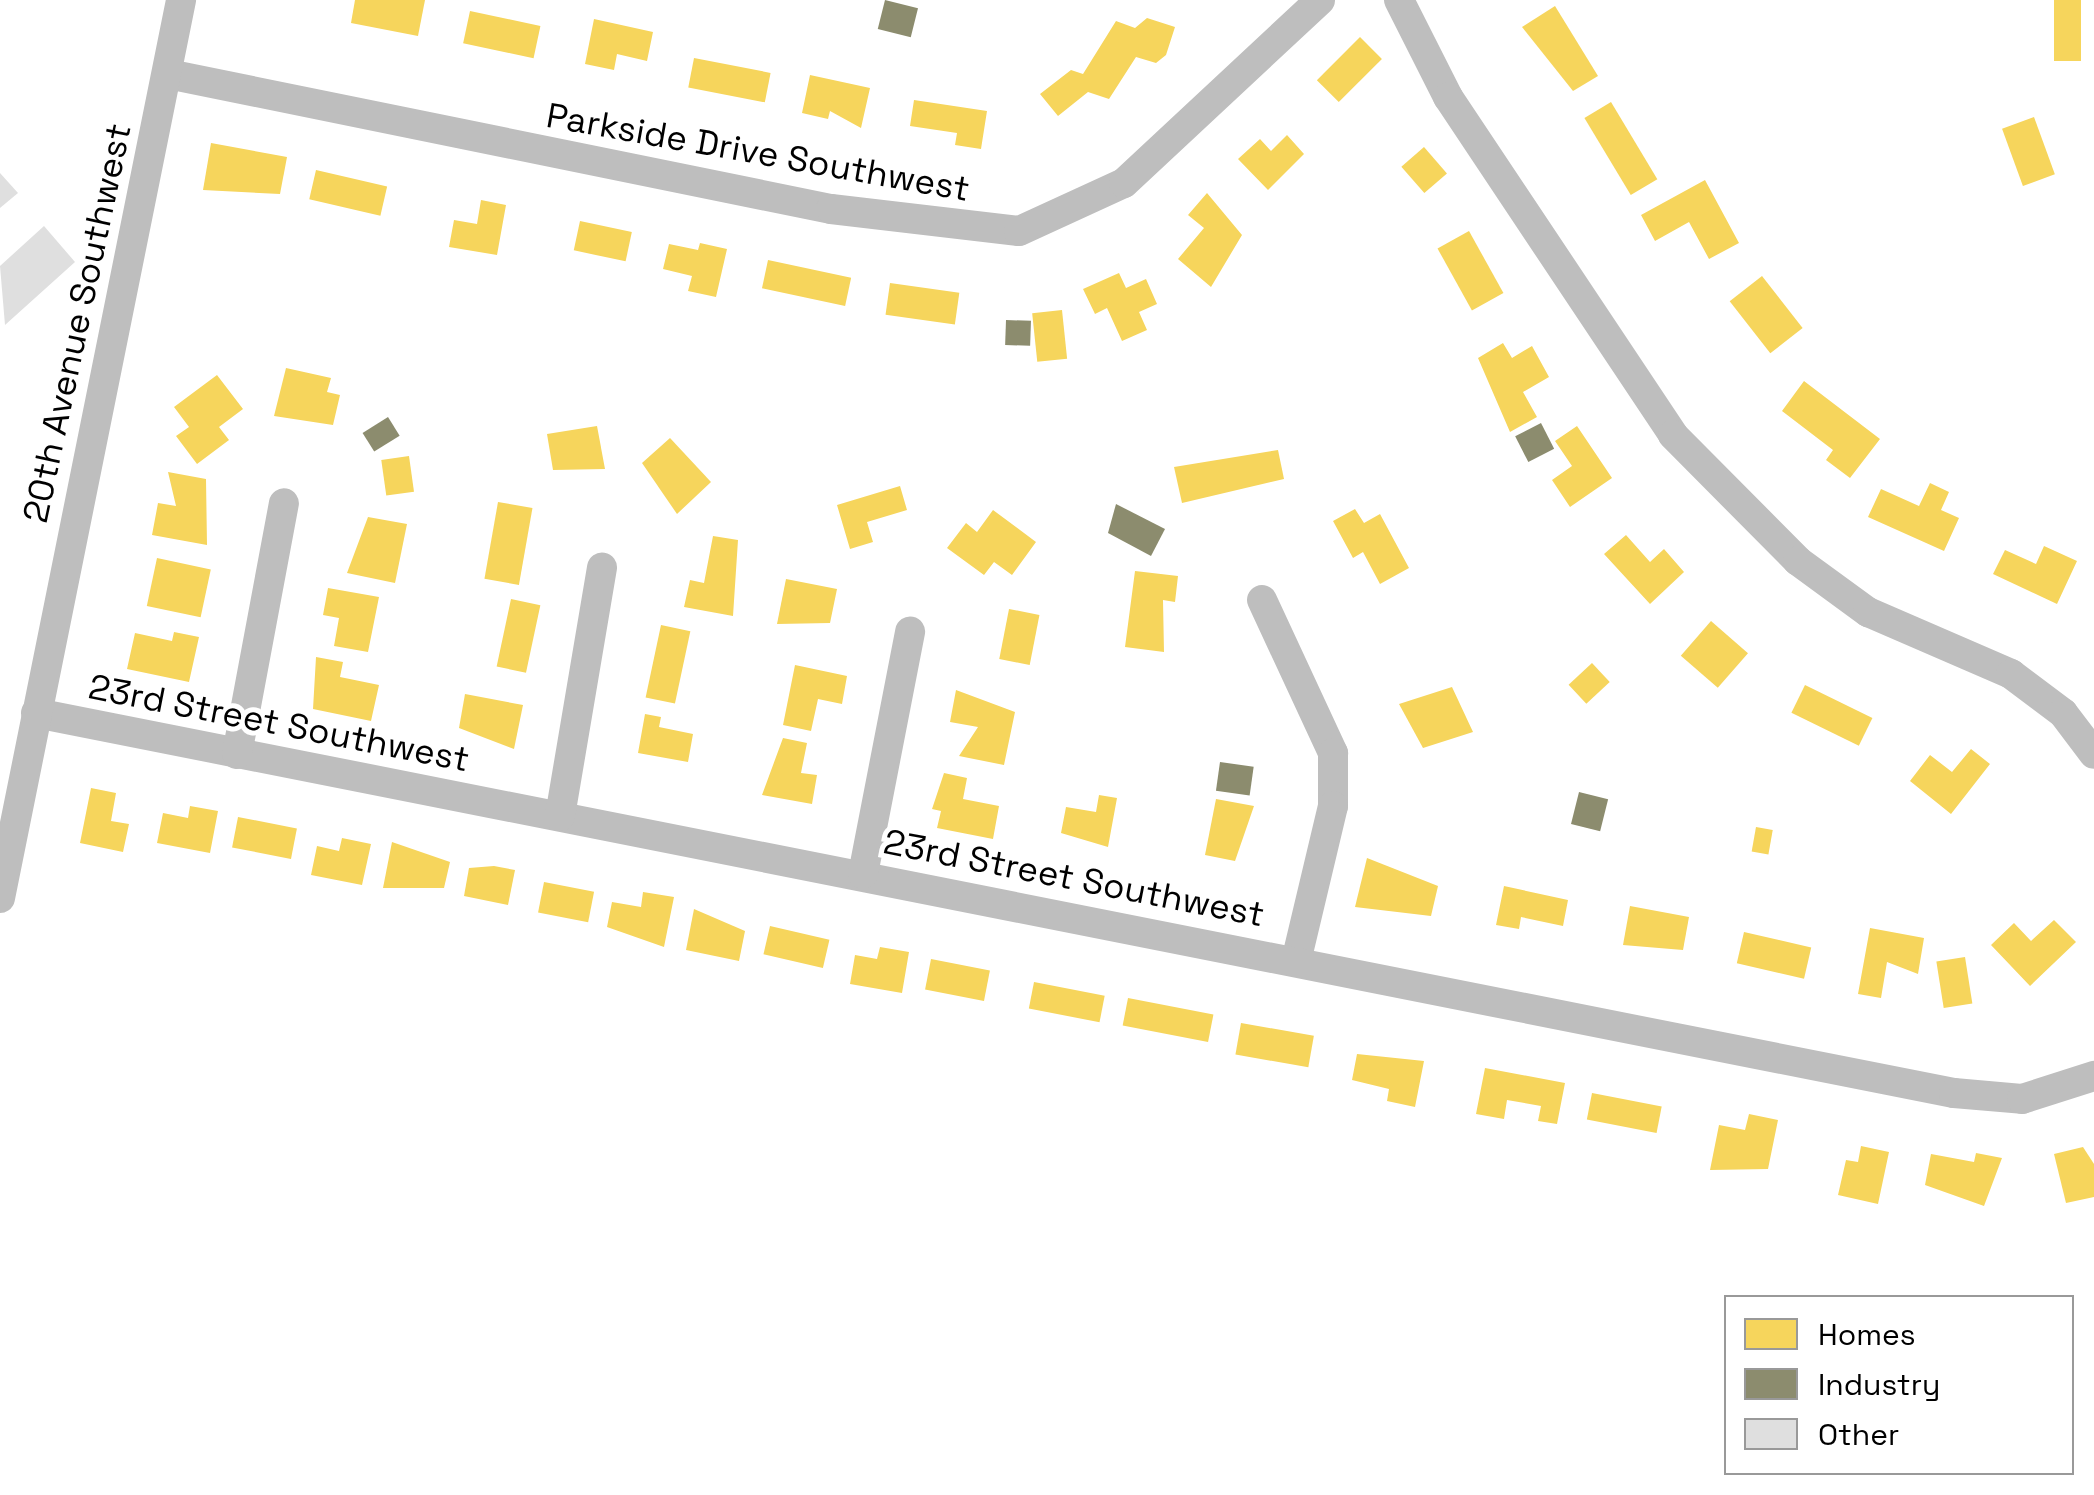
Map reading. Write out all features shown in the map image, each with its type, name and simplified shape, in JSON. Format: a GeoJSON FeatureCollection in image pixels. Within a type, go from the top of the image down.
{"type":"FeatureCollection","features":[{"type":"Feature","properties":{"kind":"street","name":"20th Avenue Southwest"},"geometry":{"type":"LineString","coordinates":[[0,898],[181,0]]}},
{"type":"Feature","properties":{"kind":"street","name":"Parkside Drive Southwest"},"geometry":{"type":"LineString","coordinates":[[168,74],[831,209],[1019,231],[1124,183],[1320,0]]}},
{"type":"Feature","properties":{"kind":"street"},"geometry":{"type":"LineString","coordinates":[[1400,0],[1448,97],[1673,435],[1798,561],[1868,612],[2011,674],[2063,714],[2094,754]]}},
{"type":"Feature","properties":{"kind":"street"},"geometry":{"type":"LineString","coordinates":[[238,754],[284,503]]}},
{"type":"Feature","properties":{"kind":"street"},"geometry":{"type":"LineString","coordinates":[[560,816],[602,568]]}},
{"type":"Feature","properties":{"kind":"street"},"geometry":{"type":"LineString","coordinates":[[1262,600],[1333,752],[1332,806],[1296,961]]}},
{"type":"Feature","properties":{"kind":"street"},"geometry":{"type":"LineString","coordinates":[[863,874],[910,632]]}},
{"type":"Feature","properties":{"kind":"street","name":"23rd Street Southwest"},"geometry":{"type":"LineString","coordinates":[[36,714],[863,874],[1954,1093],[2022,1098],[2094,1076]]}},
{"type":"Feature","properties":{"kind":"building: Homes"},"geometry":{"type":"Polygon","coordinates":[[[355,0],[425,0],[418,36],[351,23],[355,0]]]}},
{"type":"Feature","properties":{"kind":"building: Homes"},"geometry":{"type":"Polygon","coordinates":[[[2054,0],[2081,0],[2081,61],[2054,61],[2054,0]]]}},
{"type":"Feature","properties":{"kind":"building: Homes"},"geometry":{"type":"Polygon","coordinates":[[[1555,6],[1598,76],[1573,91],[1522,27],[1555,6]]]}},
{"type":"Feature","properties":{"kind":"building: Homes"},"geometry":{"type":"Polygon","coordinates":[[[470,11],[540,26],[534,58],[463,43],[470,11]]]}},
{"type":"Feature","properties":{"kind":"building: Homes"},"geometry":{"type":"Polygon","coordinates":[[[1147,18],[1175,27],[1166,55],[1156,63],[1136,57],[1109,99],[1088,92],[1058,116],[1040,94],[1071,70],[1083,74],[1116,21],[1135,28],[1147,18]]]}},
{"type":"Feature","properties":{"kind":"building: Homes"},"geometry":{"type":"Polygon","coordinates":[[[594,19],[653,32],[647,61],[617,54],[614,70],[585,64],[594,19]]]}},
{"type":"Feature","properties":{"kind":"building: Homes"},"geometry":{"type":"Polygon","coordinates":[[[1360,37],[1382,59],[1339,102],[1317,80],[1360,37]]]}},
{"type":"Feature","properties":{"kind":"building: Homes"},"geometry":{"type":"Polygon","coordinates":[[[694,58],[771,73],[765,102],[688,87],[694,58]]]}},
{"type":"Feature","properties":{"kind":"building: Homes"},"geometry":{"type":"Polygon","coordinates":[[[810,75],[870,88],[861,128],[830,111],[828,119],[802,113],[810,75]]]}},
{"type":"Feature","properties":{"kind":"building: Homes"},"geometry":{"type":"Polygon","coordinates":[[[914,100],[987,111],[981,149],[955,145],[957,133],[910,126],[914,100]]]}},
{"type":"Feature","properties":{"kind":"building: Homes"},"geometry":{"type":"Polygon","coordinates":[[[1611,102],[1657,179],[1631,195],[1584,118],[1611,102]]]}},
{"type":"Feature","properties":{"kind":"building: Homes"},"geometry":{"type":"Polygon","coordinates":[[[2034,117],[2055,174],[2023,186],[2002,129],[2034,117]]]}},
{"type":"Feature","properties":{"kind":"building: Homes"},"geometry":{"type":"Polygon","coordinates":[[[1287,135],[1304,154],[1268,190],[1238,159],[1260,139],[1271,151],[1287,135]]]}},
{"type":"Feature","properties":{"kind":"building: Homes"},"geometry":{"type":"Polygon","coordinates":[[[211,143],[287,157],[280,194],[203,190],[211,143]]]}},
{"type":"Feature","properties":{"kind":"building: Homes"},"geometry":{"type":"Polygon","coordinates":[[[1424,147],[1447,173],[1424,193],[1401,167],[1424,147]]]}},
{"type":"Feature","properties":{"kind":"building: Homes"},"geometry":{"type":"Polygon","coordinates":[[[316,170],[387,186],[380,216],[309,199],[316,170]]]}},
{"type":"Feature","properties":{"kind":"building: Homes"},"geometry":{"type":"Polygon","coordinates":[[[1705,180],[1739,243],[1709,259],[1689,222],[1655,241],[1641,215],[1705,180]]]}},
{"type":"Feature","properties":{"kind":"building: Homes"},"geometry":{"type":"Polygon","coordinates":[[[1207,193],[1242,235],[1211,287],[1178,259],[1204,228],[1188,215],[1207,193]]]}},
{"type":"Feature","properties":{"kind":"building: Homes"},"geometry":{"type":"Polygon","coordinates":[[[481,200],[506,205],[497,255],[449,247],[454,220],[477,224],[481,200]]]}},
{"type":"Feature","properties":{"kind":"building: Homes"},"geometry":{"type":"Polygon","coordinates":[[[580,221],[632,232],[626,261],[574,250],[580,221]]]}},
{"type":"Feature","properties":{"kind":"building: Homes"},"geometry":{"type":"Polygon","coordinates":[[[1469,231],[1503,293],[1472,311],[1438,248],[1469,231]]]}},
{"type":"Feature","properties":{"kind":"building: Homes"},"geometry":{"type":"Polygon","coordinates":[[[700,243],[727,249],[716,297],[688,291],[692,276],[663,269],[669,244],[698,250],[700,243]]]}},
{"type":"Feature","properties":{"kind":"building: Homes"},"geometry":{"type":"Polygon","coordinates":[[[768,260],[851,278],[845,306],[762,288],[768,260]]]}},
{"type":"Feature","properties":{"kind":"building: Homes"},"geometry":{"type":"Polygon","coordinates":[[[1119,273],[1126,288],[1146,279],[1157,304],[1139,312],[1147,330],[1122,341],[1107,308],[1095,314],[1083,289],[1119,273]]]}},
{"type":"Feature","properties":{"kind":"building: Homes"},"geometry":{"type":"Polygon","coordinates":[[[1762,276],[1803,328],[1770,353],[1730,301],[1762,276]]]}},
{"type":"Feature","properties":{"kind":"building: Homes"},"geometry":{"type":"Polygon","coordinates":[[[890,283],[959,293],[955,324],[886,315],[890,283]]]}},
{"type":"Feature","properties":{"kind":"building: Homes"},"geometry":{"type":"Polygon","coordinates":[[[1062,310],[1067,359],[1037,362],[1032,313],[1062,310]]]}},
{"type":"Feature","properties":{"kind":"building: Homes"},"geometry":{"type":"Polygon","coordinates":[[[1503,343],[1512,358],[1532,346],[1549,377],[1523,392],[1537,417],[1510,432],[1478,358],[1503,343]]]}},
{"type":"Feature","properties":{"kind":"building: Homes"},"geometry":{"type":"Polygon","coordinates":[[[286,368],[331,378],[327,392],[340,395],[333,425],[274,416],[286,368]]]}},
{"type":"Feature","properties":{"kind":"building: Homes"},"geometry":{"type":"Polygon","coordinates":[[[217,375],[243,409],[219,427],[229,440],[197,464],[176,436],[189,427],[174,407],[217,375]]]}},
{"type":"Feature","properties":{"kind":"building: Homes"},"geometry":{"type":"Polygon","coordinates":[[[1804,381],[1880,439],[1850,478],[1826,460],[1833,450],[1782,411],[1804,381]]]}},
{"type":"Feature","properties":{"kind":"building: Homes"},"geometry":{"type":"Polygon","coordinates":[[[597,426],[605,469],[553,470],[547,434],[597,426]]]}},
{"type":"Feature","properties":{"kind":"building: Homes"},"geometry":{"type":"Polygon","coordinates":[[[1577,426],[1612,478],[1570,507],[1552,480],[1572,466],[1555,441],[1577,426]]]}},
{"type":"Feature","properties":{"kind":"building: Homes"},"geometry":{"type":"Polygon","coordinates":[[[670,438],[711,482],[677,514],[642,463],[670,438]]]}},
{"type":"Feature","properties":{"kind":"building: Homes"},"geometry":{"type":"Polygon","coordinates":[[[1278,450],[1284,479],[1182,503],[1174,467],[1278,450]]]}},
{"type":"Feature","properties":{"kind":"building: Homes"},"geometry":{"type":"Polygon","coordinates":[[[409,456],[414,492],[386,496],[381,460],[409,456]]]}},
{"type":"Feature","properties":{"kind":"building: Homes"},"geometry":{"type":"Polygon","coordinates":[[[168,472],[206,479],[207,545],[152,535],[158,503],[176,506],[168,472]]]}},
{"type":"Feature","properties":{"kind":"building: Homes"},"geometry":{"type":"Polygon","coordinates":[[[1930,483],[1949,492],[1941,510],[1959,518],[1944,551],[1868,517],[1881,489],[1919,506],[1930,483]]]}},
{"type":"Feature","properties":{"kind":"building: Homes"},"geometry":{"type":"Polygon","coordinates":[[[900,486],[907,510],[867,522],[873,542],[850,549],[837,505],[900,486]]]}},
{"type":"Feature","properties":{"kind":"building: Homes"},"geometry":{"type":"Polygon","coordinates":[[[498,502],[532,508],[519,585],[484,579],[498,502]]]}},
{"type":"Feature","properties":{"kind":"building: Homes"},"geometry":{"type":"Polygon","coordinates":[[[1355,509],[1364,523],[1380,514],[1409,568],[1380,584],[1363,552],[1353,558],[1333,521],[1355,509]]]}},
{"type":"Feature","properties":{"kind":"building: Homes"},"geometry":{"type":"Polygon","coordinates":[[[993,510],[1036,542],[1012,575],[994,562],[984,575],[947,548],[966,523],[977,532],[993,510]]]}},
{"type":"Feature","properties":{"kind":"building: Homes"},"geometry":{"type":"Polygon","coordinates":[[[368,517],[407,524],[395,583],[347,573],[368,517]]]}},
{"type":"Feature","properties":{"kind":"building: Homes"},"geometry":{"type":"Polygon","coordinates":[[[1626,535],[1650,562],[1664,549],[1684,572],[1650,604],[1604,554],[1626,535]]]}},
{"type":"Feature","properties":{"kind":"building: Homes"},"geometry":{"type":"Polygon","coordinates":[[[713,536],[738,540],[733,616],[684,607],[690,580],[704,583],[713,536]]]}},
{"type":"Feature","properties":{"kind":"building: Homes"},"geometry":{"type":"Polygon","coordinates":[[[2044,546],[2077,561],[2057,604],[1993,574],[2005,550],[2036,564],[2044,546]]]}},
{"type":"Feature","properties":{"kind":"building: Homes"},"geometry":{"type":"Polygon","coordinates":[[[157,558],[211,569],[201,617],[147,606],[157,558]]]}},
{"type":"Feature","properties":{"kind":"building: Homes"},"geometry":{"type":"Polygon","coordinates":[[[1135,571],[1178,576],[1175,602],[1163,600],[1164,652],[1125,647],[1135,571]]]}},
{"type":"Feature","properties":{"kind":"building: Homes"},"geometry":{"type":"Polygon","coordinates":[[[786,579],[837,589],[830,623],[777,624],[786,579]]]}},
{"type":"Feature","properties":{"kind":"building: Homes"},"geometry":{"type":"Polygon","coordinates":[[[328,588],[379,597],[368,652],[334,646],[339,618],[323,615],[328,588]]]}},
{"type":"Feature","properties":{"kind":"building: Homes"},"geometry":{"type":"Polygon","coordinates":[[[511,599],[540,605],[526,673],[497,666],[511,599]]]}},
{"type":"Feature","properties":{"kind":"building: Homes"},"geometry":{"type":"Polygon","coordinates":[[[1009,609],[1039,615],[1030,665],[999,659],[1009,609]]]}},
{"type":"Feature","properties":{"kind":"building: Homes"},"geometry":{"type":"Polygon","coordinates":[[[1711,621],[1748,653],[1718,688],[1681,656],[1711,621]]]}},
{"type":"Feature","properties":{"kind":"building: Homes"},"geometry":{"type":"Polygon","coordinates":[[[661,625],[690,631],[675,704],[646,697],[661,625]]]}},
{"type":"Feature","properties":{"kind":"building: Homes"},"geometry":{"type":"Polygon","coordinates":[[[174,632],[199,637],[189,682],[127,669],[135,633],[172,641],[174,632]]]}},
{"type":"Feature","properties":{"kind":"building: Homes"},"geometry":{"type":"Polygon","coordinates":[[[316,657],[343,662],[340,677],[379,685],[371,721],[313,709],[316,657]]]}},
{"type":"Feature","properties":{"kind":"building: Homes"},"geometry":{"type":"Polygon","coordinates":[[[1592,663],[1610,682],[1586,704],[1569,685],[1592,663]]]}},
{"type":"Feature","properties":{"kind":"building: Homes"},"geometry":{"type":"Polygon","coordinates":[[[795,665],[847,676],[842,704],[818,699],[811,731],[783,725],[795,665]]]}},
{"type":"Feature","properties":{"kind":"building: Homes"},"geometry":{"type":"Polygon","coordinates":[[[1805,685],[1872,718],[1859,746],[1791,713],[1805,685]]]}},
{"type":"Feature","properties":{"kind":"building: Homes"},"geometry":{"type":"Polygon","coordinates":[[[1452,687],[1473,732],[1423,748],[1399,704],[1452,687]]]}},
{"type":"Feature","properties":{"kind":"building: Homes"},"geometry":{"type":"Polygon","coordinates":[[[956,690],[1015,712],[1004,765],[959,756],[978,727],[950,722],[956,690]]]}},
{"type":"Feature","properties":{"kind":"building: Homes"},"geometry":{"type":"Polygon","coordinates":[[[465,694],[523,705],[514,749],[459,728],[465,694]]]}},
{"type":"Feature","properties":{"kind":"building: Homes"},"geometry":{"type":"Polygon","coordinates":[[[645,714],[661,717],[659,727],[693,734],[688,762],[638,753],[645,714]]]}},
{"type":"Feature","properties":{"kind":"building: Homes"},"geometry":{"type":"Polygon","coordinates":[[[783,738],[807,743],[801,773],[817,775],[812,804],[762,795],[783,738]]]}},
{"type":"Feature","properties":{"kind":"building: Homes"},"geometry":{"type":"Polygon","coordinates":[[[1971,749],[1990,764],[1951,814],[1910,781],[1930,755],[1952,772],[1971,749]]]}},
{"type":"Feature","properties":{"kind":"building: Homes"},"geometry":{"type":"Polygon","coordinates":[[[944,773],[967,778],[963,799],[999,806],[993,839],[937,828],[941,811],[932,809],[944,773]]]}},
{"type":"Feature","properties":{"kind":"building: Homes"},"geometry":{"type":"Polygon","coordinates":[[[91,788],[116,793],[111,821],[129,824],[123,852],[80,843],[91,788]]]}},
{"type":"Feature","properties":{"kind":"building: Homes"},"geometry":{"type":"Polygon","coordinates":[[[1099,795],[1117,798],[1108,847],[1061,833],[1066,807],[1096,812],[1099,795]]]}},
{"type":"Feature","properties":{"kind":"building: Homes"},"geometry":{"type":"Polygon","coordinates":[[[1216,799],[1254,806],[1235,861],[1205,855],[1216,799]]]}},
{"type":"Feature","properties":{"kind":"building: Homes"},"geometry":{"type":"Polygon","coordinates":[[[190,806],[218,811],[210,853],[157,843],[163,813],[188,818],[190,806]]]}},
{"type":"Feature","properties":{"kind":"building: Homes"},"geometry":{"type":"Polygon","coordinates":[[[238,817],[297,828],[291,859],[232,847],[238,817]]]}},
{"type":"Feature","properties":{"kind":"building: Homes"},"geometry":{"type":"Polygon","coordinates":[[[1756,827],[1773,830],[1768,855],[1752,852],[1756,827]]]}},
{"type":"Feature","properties":{"kind":"building: Homes"},"geometry":{"type":"Polygon","coordinates":[[[342,838],[371,844],[362,885],[311,875],[317,846],[339,851],[342,838]]]}},
{"type":"Feature","properties":{"kind":"building: Homes"},"geometry":{"type":"Polygon","coordinates":[[[392,842],[450,862],[444,888],[383,888],[392,842]]]}},
{"type":"Feature","properties":{"kind":"building: Homes"},"geometry":{"type":"Polygon","coordinates":[[[1367,858],[1438,886],[1431,916],[1355,907],[1367,858]]]}},
{"type":"Feature","properties":{"kind":"building: Homes"},"geometry":{"type":"Polygon","coordinates":[[[494,866],[515,870],[508,905],[464,896],[469,868],[494,866]]]}},
{"type":"Feature","properties":{"kind":"building: Homes"},"geometry":{"type":"Polygon","coordinates":[[[544,882],[594,892],[588,922],[538,912],[544,882]]]}},
{"type":"Feature","properties":{"kind":"building: Homes"},"geometry":{"type":"Polygon","coordinates":[[[1504,886],[1568,900],[1563,926],[1521,917],[1519,929],[1496,925],[1504,886]]]}},
{"type":"Feature","properties":{"kind":"building: Homes"},"geometry":{"type":"Polygon","coordinates":[[[643,892],[674,897],[664,947],[607,927],[612,902],[641,907],[643,892]]]}},
{"type":"Feature","properties":{"kind":"building: Homes"},"geometry":{"type":"Polygon","coordinates":[[[1630,906],[1689,917],[1683,950],[1623,945],[1630,906]]]}},
{"type":"Feature","properties":{"kind":"building: Homes"},"geometry":{"type":"Polygon","coordinates":[[[694,909],[745,931],[739,961],[686,950],[694,909]]]}},
{"type":"Feature","properties":{"kind":"building: Homes"},"geometry":{"type":"Polygon","coordinates":[[[2054,920],[2076,942],[2030,986],[1991,945],[2014,923],[2031,941],[2054,920]]]}},
{"type":"Feature","properties":{"kind":"building: Homes"},"geometry":{"type":"Polygon","coordinates":[[[770,926],[829,940],[823,968],[763,954],[770,926]]]}},
{"type":"Feature","properties":{"kind":"building: Homes"},"geometry":{"type":"Polygon","coordinates":[[[1870,928],[1924,938],[1918,974],[1887,962],[1881,998],[1858,994],[1870,928]]]}},
{"type":"Feature","properties":{"kind":"building: Homes"},"geometry":{"type":"Polygon","coordinates":[[[1744,932],[1811,948],[1804,979],[1737,963],[1744,932]]]}},
{"type":"Feature","properties":{"kind":"building: Homes"},"geometry":{"type":"Polygon","coordinates":[[[880,947],[909,952],[902,993],[850,984],[855,955],[877,959],[880,947]]]}},
{"type":"Feature","properties":{"kind":"building: Homes"},"geometry":{"type":"Polygon","coordinates":[[[1965,957],[1972,1003],[1944,1008],[1936,962],[1965,957]]]}},
{"type":"Feature","properties":{"kind":"building: Homes"},"geometry":{"type":"Polygon","coordinates":[[[931,959],[990,970],[984,1001],[925,989],[931,959]]]}},
{"type":"Feature","properties":{"kind":"building: Homes"},"geometry":{"type":"Polygon","coordinates":[[[1034,982],[1105,996],[1100,1022],[1029,1009],[1034,982]]]}},
{"type":"Feature","properties":{"kind":"building: Homes"},"geometry":{"type":"Polygon","coordinates":[[[1128,998],[1213,1015],[1208,1042],[1123,1025],[1128,998]]]}},
{"type":"Feature","properties":{"kind":"building: Homes"},"geometry":{"type":"Polygon","coordinates":[[[1241,1023],[1314,1036],[1308,1067],[1235,1055],[1241,1023]]]}},
{"type":"Feature","properties":{"kind":"building: Homes"},"geometry":{"type":"Polygon","coordinates":[[[1357,1054],[1424,1061],[1415,1107],[1387,1101],[1389,1089],[1352,1080],[1357,1054]]]}},
{"type":"Feature","properties":{"kind":"building: Homes"},"geometry":{"type":"Polygon","coordinates":[[[1485,1068],[1565,1083],[1557,1124],[1538,1121],[1541,1106],[1507,1100],[1504,1119],[1476,1114],[1485,1068]]]}},
{"type":"Feature","properties":{"kind":"building: Homes"},"geometry":{"type":"Polygon","coordinates":[[[1592,1093],[1662,1107],[1657,1133],[1587,1120],[1592,1093]]]}},
{"type":"Feature","properties":{"kind":"building: Homes"},"geometry":{"type":"Polygon","coordinates":[[[1749,1114],[1778,1120],[1768,1169],[1710,1170],[1719,1125],[1745,1130],[1749,1114]]]}},
{"type":"Feature","properties":{"kind":"building: Homes"},"geometry":{"type":"Polygon","coordinates":[[[1861,1146],[1889,1152],[1878,1204],[1838,1195],[1846,1160],[1858,1162],[1861,1146]]]}},
{"type":"Feature","properties":{"kind":"building: Homes"},"geometry":{"type":"Polygon","coordinates":[[[2083,1147],[2094,1164],[2094,1197],[2066,1203],[2054,1154],[2083,1147]]]}},
{"type":"Feature","properties":{"kind":"building: Homes"},"geometry":{"type":"Polygon","coordinates":[[[1976,1153],[2002,1158],[1984,1206],[1925,1185],[1931,1154],[1974,1162],[1976,1153]]]}},
{"type":"Feature","properties":{"kind":"building: Industry"},"geometry":{"type":"Polygon","coordinates":[[[885,0],[918,8],[911,37],[878,29],[885,0]]]}},
{"type":"Feature","properties":{"kind":"building: Industry"},"geometry":{"type":"Polygon","coordinates":[[[1006,320],[1031,321],[1030,346],[1005,345],[1006,320]]]}},
{"type":"Feature","properties":{"kind":"building: Industry"},"geometry":{"type":"Polygon","coordinates":[[[388,417],[400,436],[374,452],[363,433],[388,417]]]}},
{"type":"Feature","properties":{"kind":"building: Industry"},"geometry":{"type":"Polygon","coordinates":[[[1541,423],[1554,449],[1528,462],[1515,436],[1541,423]]]}},
{"type":"Feature","properties":{"kind":"building: Industry"},"geometry":{"type":"Polygon","coordinates":[[[1116,504],[1165,529],[1151,556],[1108,533],[1116,504]]]}},
{"type":"Feature","properties":{"kind":"building: Industry"},"geometry":{"type":"Polygon","coordinates":[[[1220,762],[1254,767],[1250,795],[1216,791],[1220,762]]]}},
{"type":"Feature","properties":{"kind":"building: Industry"},"geometry":{"type":"Polygon","coordinates":[[[1579,792],[1608,799],[1600,831],[1571,824],[1579,792]]]}},
{"type":"Feature","properties":{"kind":"building: Other"},"geometry":{"type":"Polygon","coordinates":[[[0,173],[18,193],[0,208],[0,173]]]}},
{"type":"Feature","properties":{"kind":"building: Other"},"geometry":{"type":"Polygon","coordinates":[[[44,226],[75,262],[5,325],[0,266],[44,226]]]}}]}
